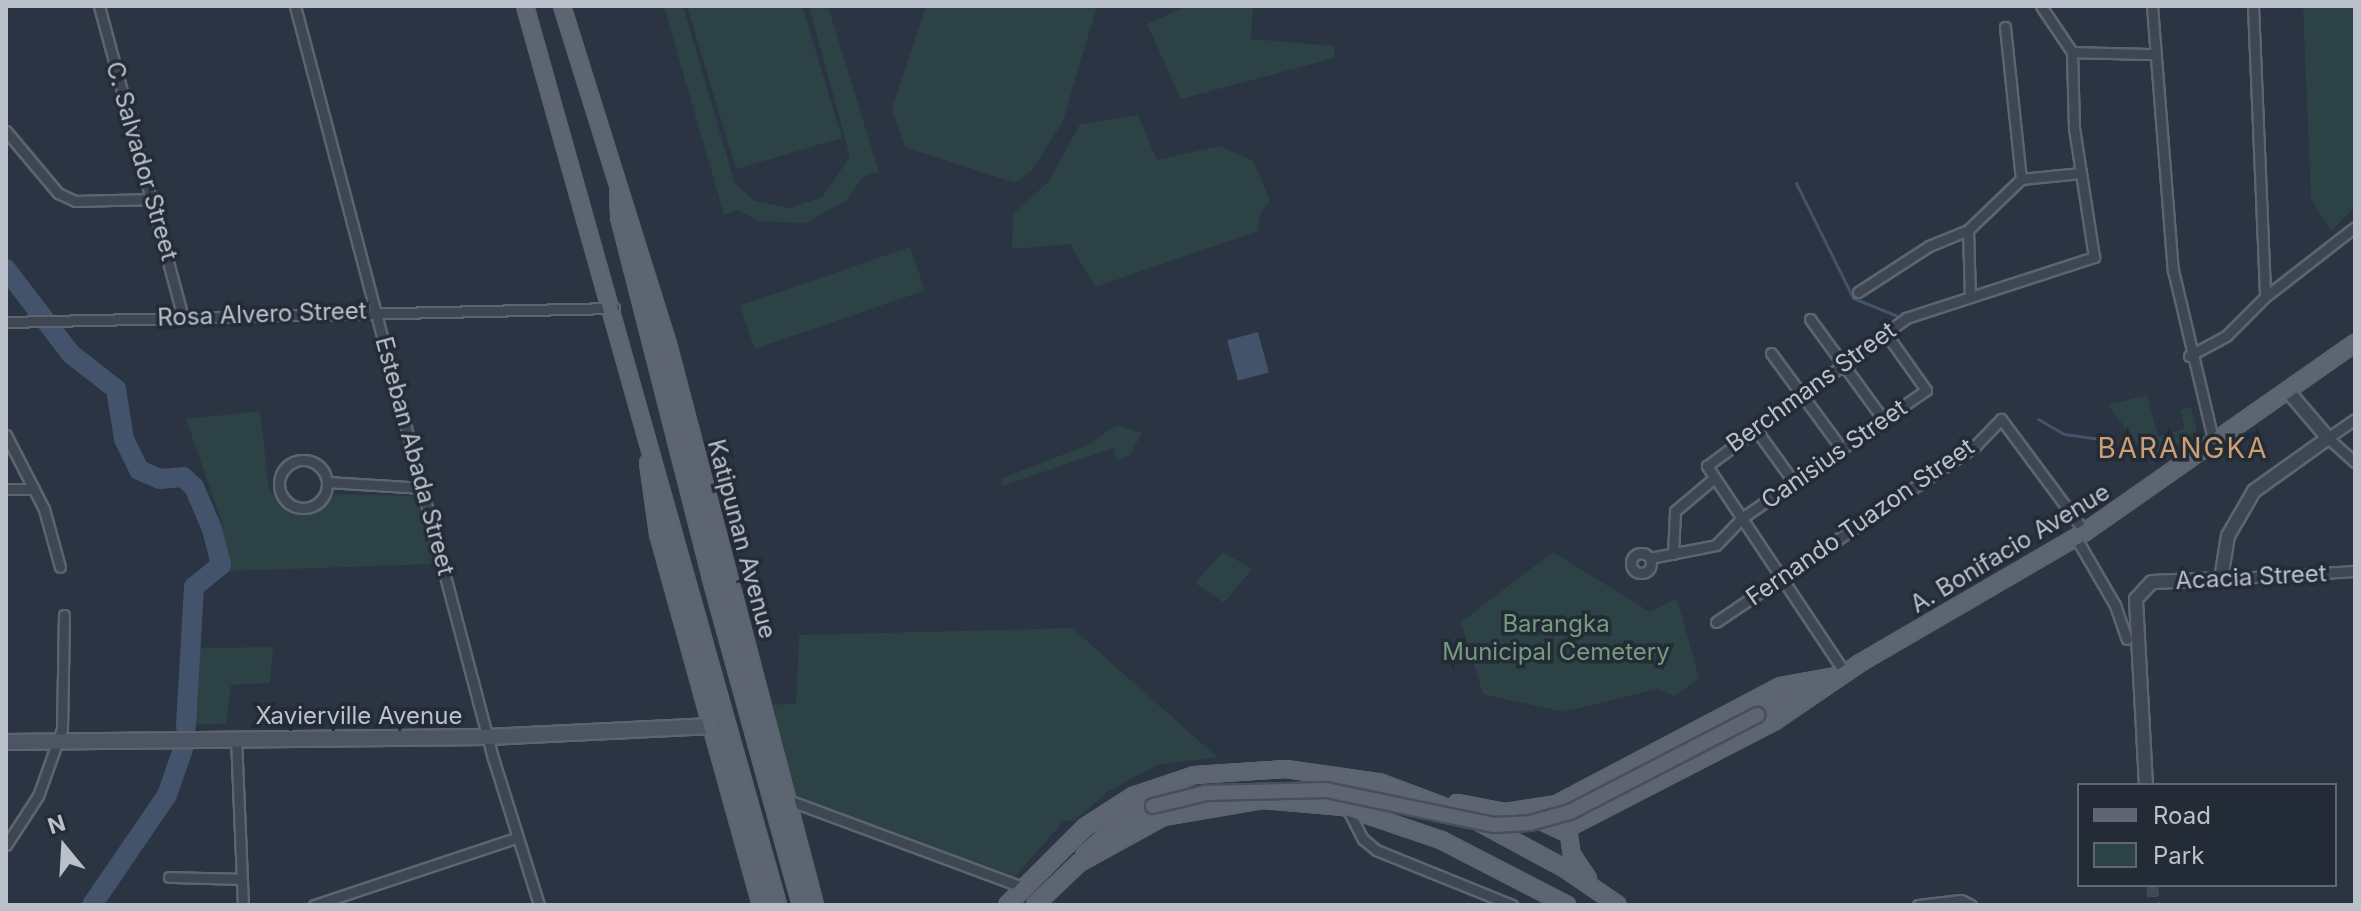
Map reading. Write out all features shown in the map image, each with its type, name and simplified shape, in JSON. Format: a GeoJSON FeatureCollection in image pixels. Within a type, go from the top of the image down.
{"type":"FeatureCollection","features":[{"type":"Feature","properties":{"kind":"main road"},"geometry":{"type":"LineString","coordinates":[[525,6],[614,308],[778,905]]}},
{"type":"Feature","properties":{"kind":"main road","name":"Katipunan Avenue"},"geometry":{"type":"LineString","coordinates":[[562,6],[668,344],[815,905]]}},
{"type":"Feature","properties":{"kind":"main road","name":"Katipunan Avenue"},"geometry":{"type":"LineString","coordinates":[[618,187],[619,217],[710,575],[803,905]]}},
{"type":"Feature","properties":{"kind":"main road","name":"A. Bonifacio Avenue"},"geometry":{"type":"LineString","coordinates":[[1568,828],[1688,771],[1906,636],[2080,535],[2355,343]]}},
{"type":"Feature","properties":{"kind":"main road"},"geometry":{"type":"LineString","coordinates":[[640,404],[658,534],[761,905]]}},
{"type":"Feature","properties":{"kind":"main road"},"geometry":{"type":"LineString","coordinates":[[1035,905],[1123,820],[1153,806],[1206,793],[1326,790],[1494,825],[1530,823],[1570,812],[1843,674]]}},
{"type":"Feature","properties":{"kind":"main road","name":"A. Bonifacio Avenue"},"geometry":{"type":"LineString","coordinates":[[1413,793],[1505,812],[1557,804],[1781,686],[1843,674]]}},
{"type":"Feature","properties":{"kind":"main road","name":"Xavierville Avenue"},"geometry":{"type":"LineString","coordinates":[[6,742],[488,737],[712,726]]}},
{"type":"Feature","properties":{"kind":"main road"},"geometry":{"type":"LineString","coordinates":[[1007,905],[1108,809],[1195,775],[1314,771],[1413,793],[1533,849],[1618,905]]}},
{"type":"Feature","properties":{"kind":"main road"},"geometry":{"type":"LineString","coordinates":[[1079,863],[1163,817],[1209,805],[1263,800],[1347,808],[1445,841],[1567,905]]}},
{"type":"Feature","properties":{"kind":"main road"},"geometry":{"type":"LineString","coordinates":[[1557,804],[1545,818],[1547,827],[1568,828],[1572,855],[1601,894]]}},
{"type":"Feature","properties":{"kind":"main road"},"geometry":{"type":"LineString","coordinates":[[803,905],[811,889]]}},
{"type":"Feature","properties":{"kind":"street","name":"C. Salvador Street"},"geometry":{"type":"LineString","coordinates":[[99,6],[183,317]]}},
{"type":"Feature","properties":{"kind":"street","name":"Esteban Abada Street"},"geometry":{"type":"LineString","coordinates":[[295,6],[515,838],[539,905]]}},
{"type":"Feature","properties":{"kind":"street"},"geometry":{"type":"LineString","coordinates":[[1858,292],[1929,246],[1968,230],[2021,179],[2081,173],[2072,52],[2042,6]]}},
{"type":"Feature","properties":{"kind":"street"},"geometry":{"type":"LineString","coordinates":[[2152,6],[2171,256],[2189,356],[2214,443]]}},
{"type":"Feature","properties":{"kind":"street"},"geometry":{"type":"LineString","coordinates":[[2253,6],[2265,297]]}},
{"type":"Feature","properties":{"kind":"street"},"geometry":{"type":"LineString","coordinates":[[2005,27],[2021,179]]}},
{"type":"Feature","properties":{"kind":"street"},"geometry":{"type":"LineString","coordinates":[[2072,52],[2155,54]]}},
{"type":"Feature","properties":{"kind":"street"},"geometry":{"type":"LineString","coordinates":[[6,131],[58,193],[75,201],[153,199]]}},
{"type":"Feature","properties":{"kind":"street","name":"Berchmans Street"},"geometry":{"type":"LineString","coordinates":[[1843,674],[1783,575],[1713,479],[1708,463],[1910,316],[2092,260],[2081,173]]}},
{"type":"Feature","properties":{"kind":"street"},"geometry":{"type":"LineString","coordinates":[[2189,356],[2226,336],[2265,297],[2355,227]]}},
{"type":"Feature","properties":{"kind":"street"},"geometry":{"type":"LineString","coordinates":[[1968,230],[1970,297]]}},
{"type":"Feature","properties":{"kind":"street","name":"Rosa Alvero Street"},"geometry":{"type":"LineString","coordinates":[[6,322],[377,311],[614,308]]}},
{"type":"Feature","properties":{"kind":"street"},"geometry":{"type":"LineString","coordinates":[[1810,319],[1883,419]]}},
{"type":"Feature","properties":{"kind":"street","name":"Canisius Street"},"geometry":{"type":"LineString","coordinates":[[1650,558],[1716,545],[1742,518],[1926,390],[1885,332]]}},
{"type":"Feature","properties":{"kind":"street"},"geometry":{"type":"LineString","coordinates":[[1771,353],[1797,397],[1841,448]]}},
{"type":"Feature","properties":{"kind":"street"},"geometry":{"type":"LineString","coordinates":[[2287,390],[2328,438],[2355,462]]}},
{"type":"Feature","properties":{"kind":"street","name":"Fernando Tuazon Street"},"geometry":{"type":"LineString","coordinates":[[1716,622],[1976,445],[2001,419],[2080,535]]}},
{"type":"Feature","properties":{"kind":"street"},"geometry":{"type":"LineString","coordinates":[[2221,579],[2228,536],[2254,491],[2355,419]]}},
{"type":"Feature","properties":{"kind":"street"},"geometry":{"type":"LineString","coordinates":[[1754,427],[1793,481]]}},
{"type":"Feature","properties":{"kind":"street"},"geometry":{"type":"LineString","coordinates":[[6,435],[34,489],[60,567]]}},
{"type":"Feature","properties":{"kind":"street"},"geometry":{"type":"LineString","coordinates":[[301,460],[321,468],[327,482],[322,498],[309,507],[286,501],[279,487],[282,472],[301,460]]}},
{"type":"Feature","properties":{"kind":"street"},"geometry":{"type":"LineString","coordinates":[[1673,554],[1675,511],[1713,479]]}},
{"type":"Feature","properties":{"kind":"street"},"geometry":{"type":"LineString","coordinates":[[327,482],[424,488]]}},
{"type":"Feature","properties":{"kind":"street"},"geometry":{"type":"LineString","coordinates":[[6,489],[34,489]]}},
{"type":"Feature","properties":{"kind":"street"},"geometry":{"type":"LineString","coordinates":[[2080,535],[2115,605],[2127,639]]}},
{"type":"Feature","properties":{"kind":"street","name":"Acacia Street"},"geometry":{"type":"LineString","coordinates":[[2146,783],[2136,599],[2147,584],[2355,571]]}},
{"type":"Feature","properties":{"kind":"street"},"geometry":{"type":"LineString","coordinates":[[6,845],[38,796],[57,741],[64,615]]}},
{"type":"Feature","properties":{"kind":"street"},"geometry":{"type":"LineString","coordinates":[[236,738],[239,879],[243,905]]}},
{"type":"Feature","properties":{"kind":"street"},"geometry":{"type":"LineString","coordinates":[[788,800],[1024,888]]}},
{"type":"Feature","properties":{"kind":"street"},"geometry":{"type":"LineString","coordinates":[[1347,808],[1363,839],[1393,856],[1512,905]]}},
{"type":"Feature","properties":{"kind":"street"},"geometry":{"type":"LineString","coordinates":[[314,905],[515,838]]}},
{"type":"Feature","properties":{"kind":"street"},"geometry":{"type":"LineString","coordinates":[[169,877],[239,879]]}},
{"type":"Feature","properties":{"kind":"street"},"geometry":{"type":"LineString","coordinates":[[1918,905],[1961,900],[1971,905]]}},
{"type":"Feature","properties":{"kind":"green space"},"geometry":{"type":"Polygon","coordinates":[[[664,6],[683,6],[735,184],[755,201],[790,208],[822,197],[850,157],[809,6],[828,6],[879,172],[863,177],[846,201],[805,223],[758,221],[738,210],[724,215],[664,6]]]}},
{"type":"Feature","properties":{"kind":"green space"},"geometry":{"type":"Polygon","coordinates":[[[687,6],[802,6],[842,138],[736,169],[687,6]]]}},
{"type":"Feature","properties":{"kind":"green space"},"geometry":{"type":"Polygon","coordinates":[[[926,6],[1097,6],[1063,121],[1032,170],[1015,183],[905,147],[892,109],[926,6]]]}},
{"type":"Feature","properties":{"kind":"green space"},"geometry":{"type":"Polygon","coordinates":[[[1187,6],[1253,6],[1251,39],[1334,46],[1334,58],[1181,99],[1147,24],[1187,6]]]}},
{"type":"Feature","properties":{"kind":"green space"},"geometry":{"type":"Polygon","coordinates":[[[2303,6],[2355,6],[2355,207],[2331,231],[2311,199],[2303,6]]]}},
{"type":"Feature","properties":{"kind":"green space"},"geometry":{"type":"Polygon","coordinates":[[[1138,115],[1157,160],[1219,146],[1253,161],[1270,200],[1259,216],[1258,231],[1095,287],[1070,244],[1012,249],[1013,214],[1049,181],[1080,124],[1138,115]]]}},
{"type":"Feature","properties":{"kind":"green space"},"geometry":{"type":"Polygon","coordinates":[[[910,247],[925,290],[755,349],[740,306],[910,247]]]}},
{"type":"Feature","properties":{"kind":"green space"},"geometry":{"type":"Polygon","coordinates":[[[2147,395],[2158,436],[2185,429],[2180,410],[2191,407],[2197,431],[2152,464],[2108,405],[2147,395]]]}},
{"type":"Feature","properties":{"kind":"green space"},"geometry":{"type":"Polygon","coordinates":[[[260,411],[269,489],[279,504],[309,513],[335,494],[415,496],[436,564],[228,571],[222,523],[186,419],[260,411]]]}},
{"type":"Feature","properties":{"kind":"green space"},"geometry":{"type":"Polygon","coordinates":[[[1117,425],[1142,433],[1130,455],[1117,461],[1113,448],[1002,486],[1002,478],[1088,445],[1117,425]]]}},
{"type":"Feature","properties":{"kind":"green space"},"geometry":{"type":"Polygon","coordinates":[[[1223,552],[1252,569],[1224,603],[1195,583],[1223,552]]]}},
{"type":"Feature","properties":{"kind":"green space","name":"Barangka Municipal Cemetery"},"geometry":{"type":"Polygon","coordinates":[[[1553,552],[1650,612],[1677,598],[1699,678],[1675,696],[1658,689],[1563,712],[1483,694],[1461,622],[1553,552]]]}},
{"type":"Feature","properties":{"kind":"green space"},"geometry":{"type":"Polygon","coordinates":[[[1072,628],[1217,757],[1157,765],[1109,791],[1075,820],[1064,821],[1011,881],[794,798],[773,705],[796,703],[799,635],[1072,628]]]}},
{"type":"Feature","properties":{"kind":"green space"},"geometry":{"type":"Polygon","coordinates":[[[273,647],[270,683],[231,685],[226,724],[190,725],[193,648],[273,647]]]}},
{"type":"Feature","properties":{"kind":"water"},"geometry":{"type":"Polygon","coordinates":[[[1258,332],[1269,373],[1238,381],[1227,340],[1258,332]]]}},
{"type":"Feature","properties":{"kind":"waterway"},"geometry":{"type":"LineString","coordinates":[[1796,183],[1853,298],[1900,317]]}},
{"type":"Feature","properties":{"kind":"waterway"},"geometry":{"type":"LineString","coordinates":[[6,269],[71,354],[116,389],[124,439],[139,470],[160,479],[183,477],[194,487],[212,529],[221,565],[194,587],[186,727]]}},
{"type":"Feature","properties":{"kind":"waterway"},"geometry":{"type":"LineString","coordinates":[[2038,419],[2064,434],[2108,440]]}},
{"type":"Feature","properties":{"kind":"waterway"},"geometry":{"type":"LineString","coordinates":[[92,905],[167,795],[183,749]]}},
{"type":"Feature","properties":{"kind":"tunnel"},"geometry":{"type":"LineString","coordinates":[[2152,887],[2154,905]]}},
{"type":"Feature","properties":{"kind":"district","name":"BARANGKA"},"geometry":{"type":"Point","coordinates":[2183,448]}}]}
